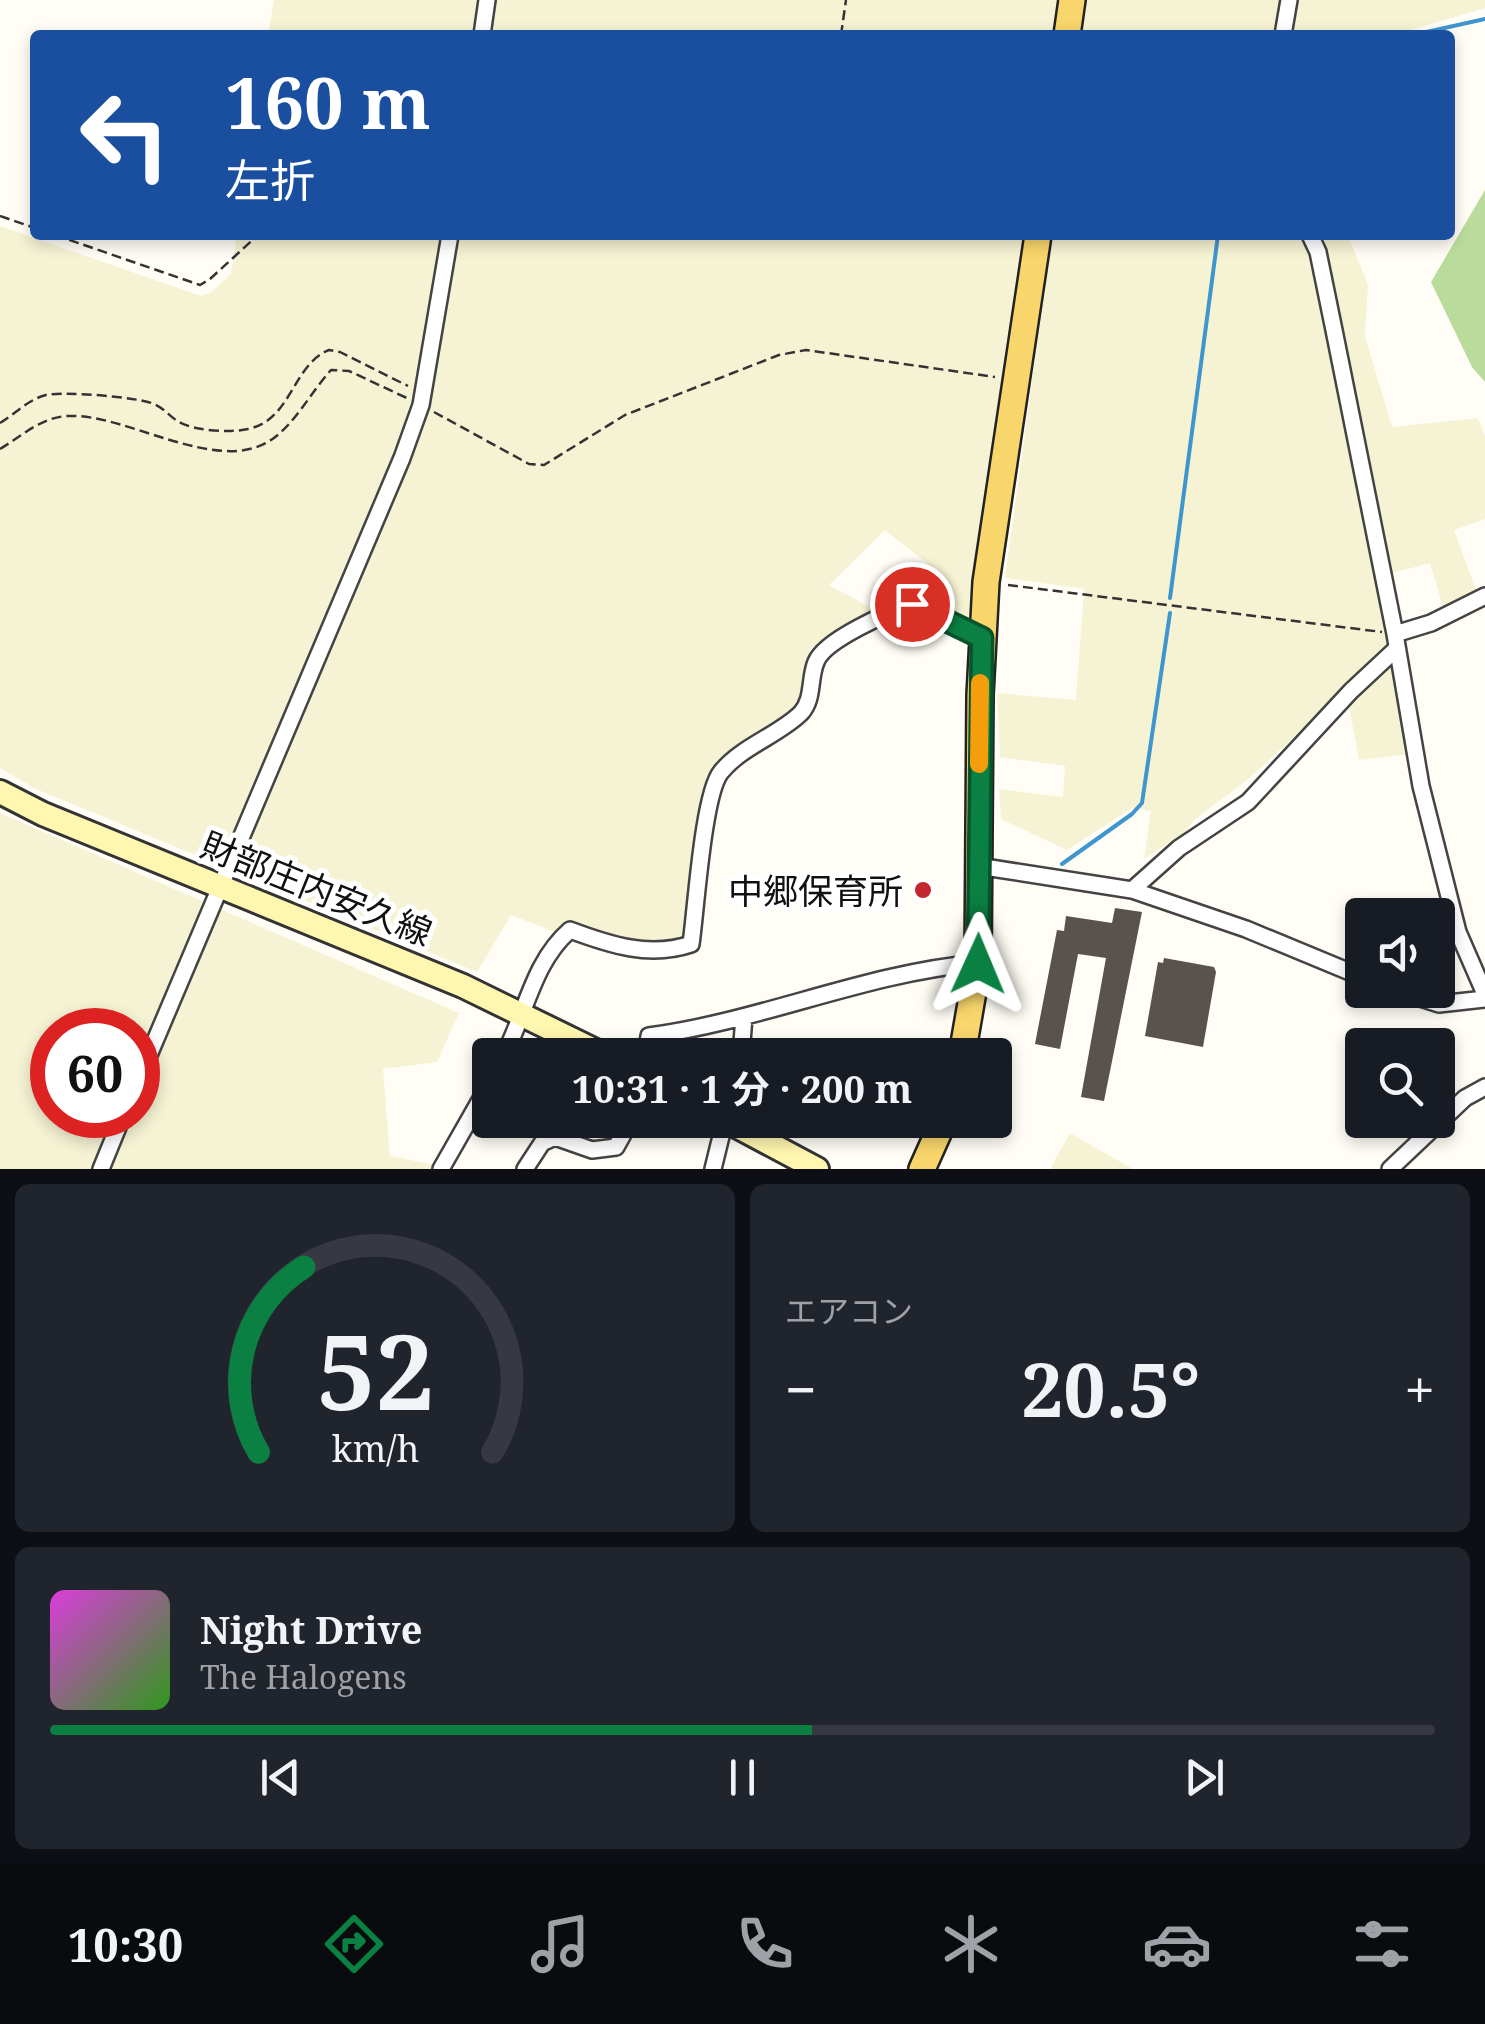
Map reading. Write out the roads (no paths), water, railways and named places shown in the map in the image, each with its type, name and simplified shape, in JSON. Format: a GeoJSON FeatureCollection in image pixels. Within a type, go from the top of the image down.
{"type":"FeatureCollection","features":[{"type":"Feature","properties":{"kind":"main road"},"geometry":{"type":"LineString","coordinates":[[1068,30],[1072,0]]}},
{"type":"Feature","properties":{"kind":"main road"},"geometry":{"type":"LineString","coordinates":[[965,1038],[978,964],[986,582],[1037,240]]}},
{"type":"Feature","properties":{"kind":"main road","name":"財部庄内安久線"},"geometry":{"type":"LineString","coordinates":[[0,792],[43,814],[523,1013],[571,1038]]}},
{"type":"Feature","properties":{"kind":"main road"},"geometry":{"type":"LineString","coordinates":[[759,1138],[817,1169]]}},
{"type":"Feature","properties":{"kind":"main road"},"geometry":{"type":"LineString","coordinates":[[922,1169],[936,1138]]}},
{"type":"Feature","properties":{"kind":"street"},"geometry":{"type":"LineString","coordinates":[[483,30],[488,0]]}},
{"type":"Feature","properties":{"kind":"street"},"geometry":{"type":"LineString","coordinates":[[1285,30],[1290,0]]}},
{"type":"Feature","properties":{"kind":"street"},"geometry":{"type":"LineString","coordinates":[[160,1029],[402,458],[422,400],[449,240]]}},
{"type":"Feature","properties":{"kind":"street"},"geometry":{"type":"LineString","coordinates":[[1312,240],[1326,291],[1420,786],[1458,932],[1485,996],[1455,1001]]}},
{"type":"Feature","properties":{"kind":"street"},"geometry":{"type":"LineString","coordinates":[[1132,890],[1179,848],[1248,802],[1395,642],[1485,596]]}},
{"type":"Feature","properties":{"kind":"street"},"geometry":{"type":"LineString","coordinates":[[512,1038],[528,992],[556,942],[570,930],[617,948],[673,950],[691,944],[709,806],[719,774],[756,742],[801,712],[808,700],[816,661],[825,646],[912,604],[982,638]]}},
{"type":"Feature","properties":{"kind":"street"},"geometry":{"type":"LineString","coordinates":[[978,866],[1132,890],[1246,929],[1345,970]]}},
{"type":"Feature","properties":{"kind":"street"},"geometry":{"type":"LineString","coordinates":[[649,1038],[744,1018],[879,979],[938,967],[978,964]]}},
{"type":"Feature","properties":{"kind":"street"},"geometry":{"type":"LineString","coordinates":[[742,1038],[744,1018]]}},
{"type":"Feature","properties":{"kind":"street"},"geometry":{"type":"LineString","coordinates":[[1390,1169],[1465,1098],[1485,1087]]}},
{"type":"Feature","properties":{"kind":"street"},"geometry":{"type":"LineString","coordinates":[[441,1169],[472,1115]]}},
{"type":"Feature","properties":{"kind":"street"},"geometry":{"type":"LineString","coordinates":[[100,1169],[113,1138]]}},
{"type":"Feature","properties":{"kind":"street"},"geometry":{"type":"LineString","coordinates":[[525,1169],[542,1143],[553,1138]]}},
{"type":"Feature","properties":{"kind":"street"},"geometry":{"type":"LineString","coordinates":[[558,1138],[592,1150],[616,1147],[621,1138]]}},
{"type":"Feature","properties":{"kind":"street"},"geometry":{"type":"LineString","coordinates":[[714,1169],[721,1138]]}},
{"type":"Feature","properties":{"kind":"waterway"},"geometry":{"type":"LineString","coordinates":[[1436,30],[1485,19]]}},
{"type":"Feature","properties":{"kind":"waterway"},"geometry":{"type":"LineString","coordinates":[[1170,598],[1217,240]]}},
{"type":"Feature","properties":{"kind":"waterway"},"geometry":{"type":"LineString","coordinates":[[1062,864],[1142,803],[1170,613]]}},
{"type":"Feature","properties":{"kind":"place","name":"中郷保育所"},"geometry":{"type":"Point","coordinates":[923,890]}}]}
